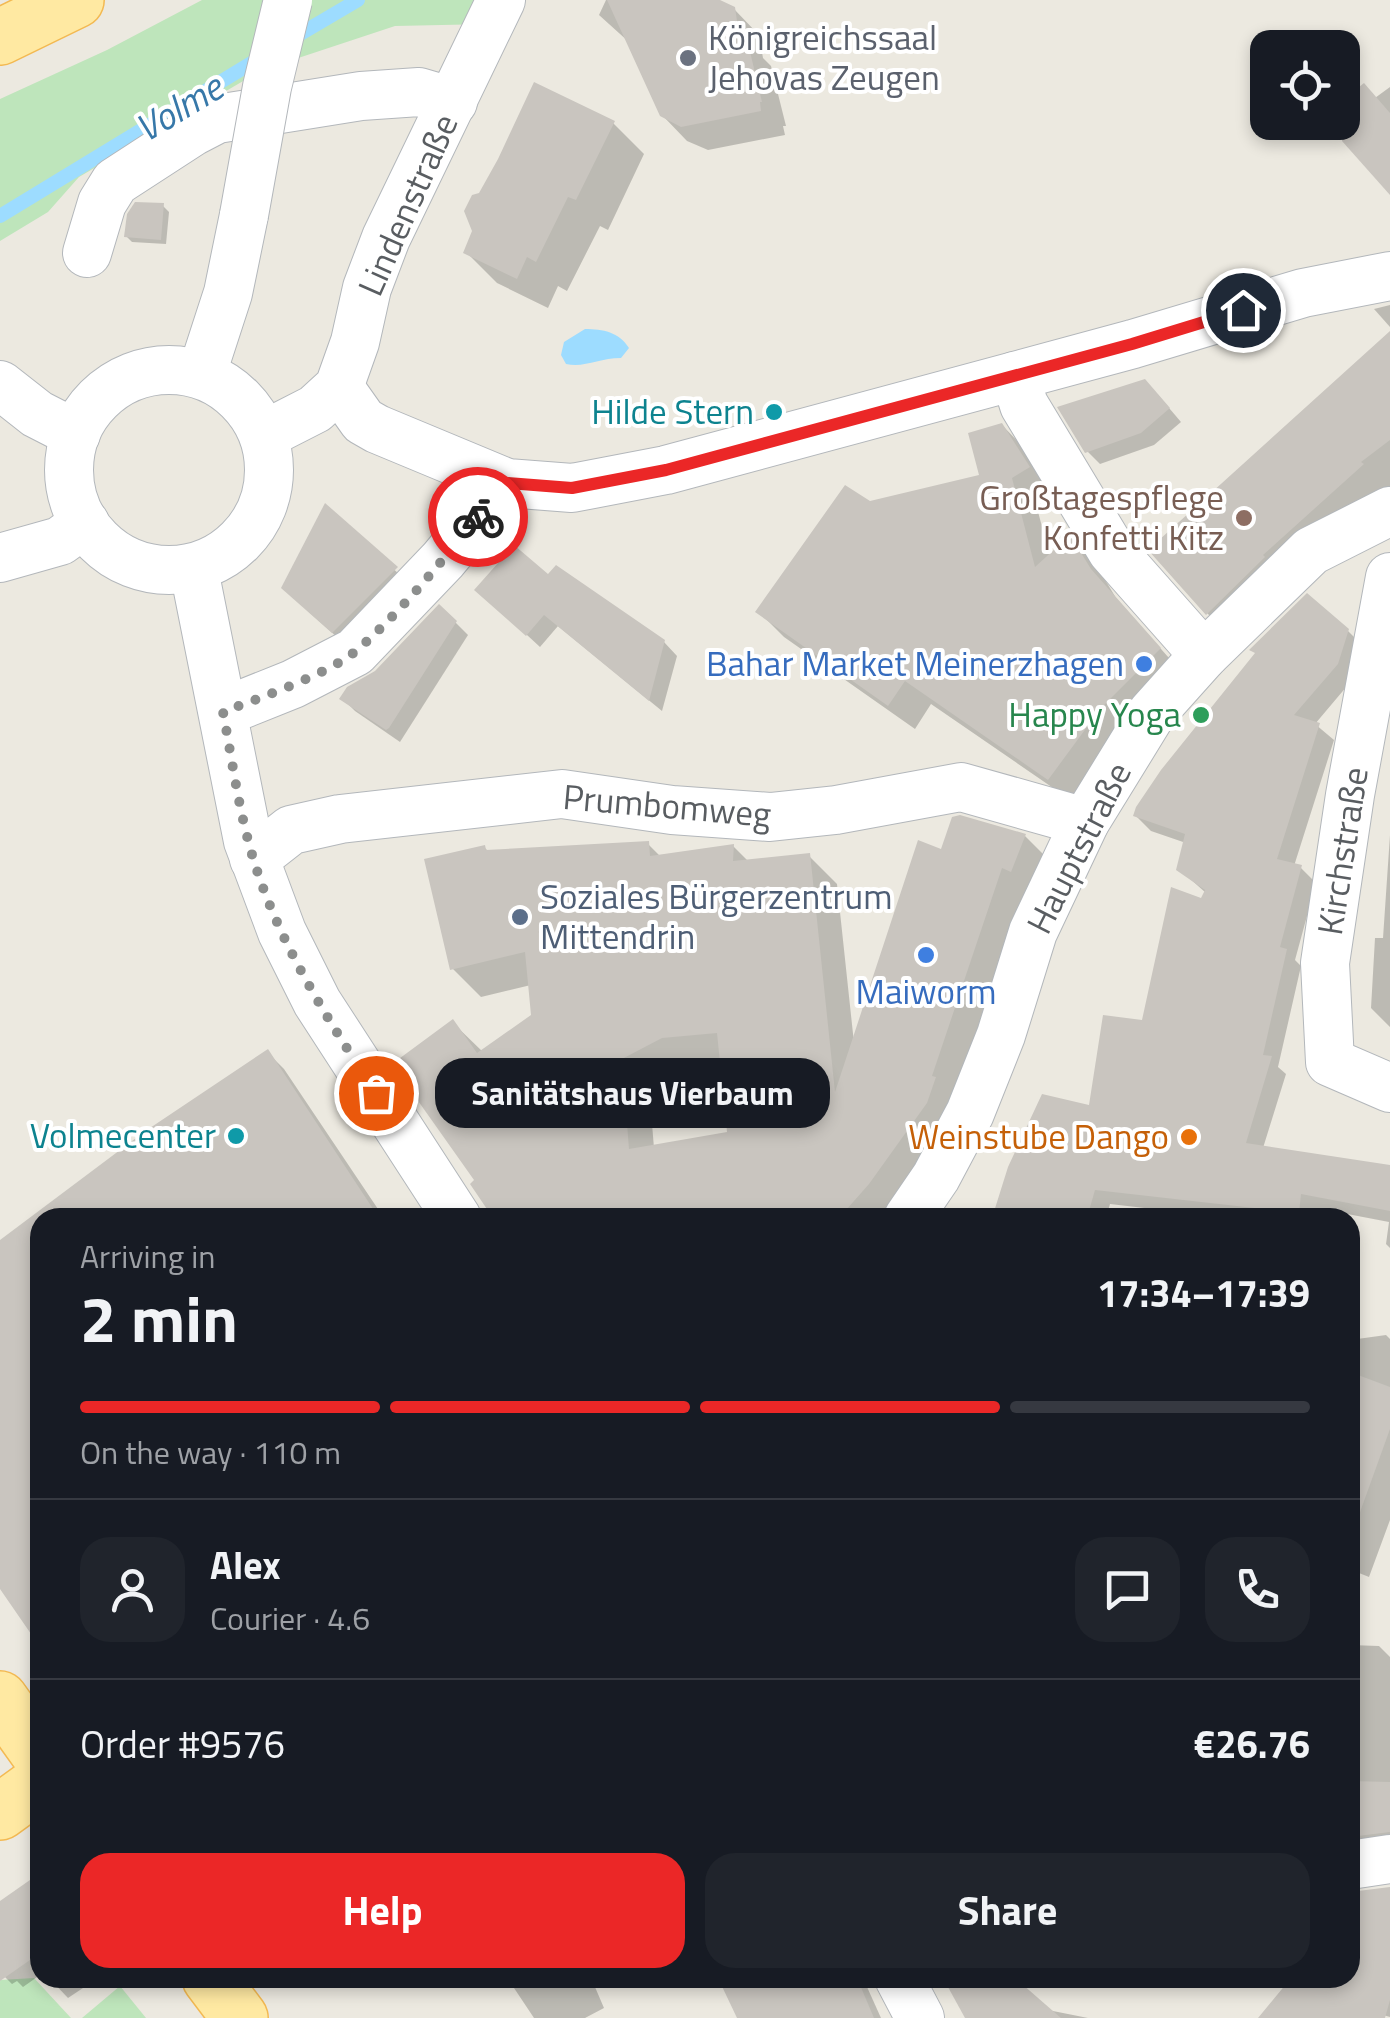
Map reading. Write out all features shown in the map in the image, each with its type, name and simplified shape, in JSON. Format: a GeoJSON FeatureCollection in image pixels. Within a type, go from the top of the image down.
{"type":"FeatureCollection","features":[{"type":"Feature","properties":{"kind":"main road"},"geometry":{"type":"LineString","coordinates":[[0,37],[76,0]]}},
{"type":"Feature","properties":{"kind":"main road"},"geometry":{"type":"LineString","coordinates":[[0,1699],[30,1741]]}},
{"type":"Feature","properties":{"kind":"main road"},"geometry":{"type":"LineString","coordinates":[[0,1812],[30,1790]]}},
{"type":"Feature","properties":{"kind":"main road"},"geometry":{"type":"LineString","coordinates":[[218,1988],[240,2018]]}},
{"type":"Feature","properties":{"kind":"street"},"geometry":{"type":"LineString","coordinates":[[202,373],[228,294],[288,0]]}},
{"type":"Feature","properties":{"kind":"street","name":"Lindenstraße"},"geometry":{"type":"LineString","coordinates":[[338,387],[386,238],[501,0]]}},
{"type":"Feature","properties":{"kind":"street"},"geometry":{"type":"LineString","coordinates":[[87,253],[102,203],[115,182],[217,119],[361,96],[419,92],[453,102]]}},
{"type":"Feature","properties":{"kind":"street"},"geometry":{"type":"LineString","coordinates":[[264,435],[315,409],[338,387],[363,422],[507,483],[572,488],[666,470],[1303,293],[1390,276]]}},
{"type":"Feature","properties":{"kind":"street"},"geometry":{"type":"LineString","coordinates":[[175,367],[202,373],[222,383],[240,399],[264,435],[270,473],[261,508],[249,529],[216,561],[172,574],[148,572],[121,560],[98,541],[85,523],[71,495],[69,462],[76,434],[103,394],[127,379],[150,370],[175,367]]}},
{"type":"Feature","properties":{"kind":"street"},"geometry":{"type":"LineString","coordinates":[[1015,376],[1024,404],[1112,551],[1204,655]]}},
{"type":"Feature","properties":{"kind":"street"},"geometry":{"type":"LineString","coordinates":[[0,385],[37,414],[76,434]]}},
{"type":"Feature","properties":{"kind":"street"},"geometry":{"type":"LineString","coordinates":[[223,712],[293,684],[355,652],[443,560],[507,483]]}},
{"type":"Feature","properties":{"kind":"street","name":"Hauptstraße"},"geometry":{"type":"LineString","coordinates":[[915,1208],[970,1114],[1001,1036],[1033,932],[1085,822],[1152,714],[1204,655],[1311,551],[1390,511]]}},
{"type":"Feature","properties":{"kind":"street"},"geometry":{"type":"LineString","coordinates":[[0,558],[60,540],[85,523]]}},
{"type":"Feature","properties":{"kind":"street"},"geometry":{"type":"LineString","coordinates":[[194,570],[254,859],[282,932],[317,1002],[451,1208]]}},
{"type":"Feature","properties":{"kind":"street","name":"Kirchstraße"},"geometry":{"type":"LineString","coordinates":[[1390,577],[1384,655],[1332,906],[1325,964],[1330,1062],[1390,1088]]}},
{"type":"Feature","properties":{"kind":"street","name":"Prumbomweg"},"geometry":{"type":"LineString","coordinates":[[254,859],[290,830],[340,819],[562,794],[672,810],[770,818],[960,787],[1085,822]]}},
{"type":"Feature","properties":{"kind":"street"},"geometry":{"type":"LineString","coordinates":[[1360,1864],[1390,1859]]}},
{"type":"Feature","properties":{"kind":"street"},"geometry":{"type":"LineString","coordinates":[[904,1988],[920,2018]]}},
{"type":"Feature","properties":{"kind":"green space"},"geometry":{"type":"Polygon","coordinates":[[[202,0],[501,0],[489,24],[395,26],[262,70],[79,177],[48,212],[0,241],[0,99],[107,50],[202,0]]]}},
{"type":"Feature","properties":{"kind":"green space"},"geometry":{"type":"Polygon","coordinates":[[[30,1978],[30,1988],[43,1988],[71,2018],[0,2018],[0,1980],[30,1978]]]}},
{"type":"Feature","properties":{"kind":"green space"},"geometry":{"type":"Polygon","coordinates":[[[122,1988],[146,2018],[82,2018],[122,1988]]]}},
{"type":"Feature","properties":{"kind":"water"},"geometry":{"type":"Polygon","coordinates":[[[585,329],[610,332],[629,348],[621,358],[566,364],[561,355],[564,342],[585,329]]]}},
{"type":"Feature","properties":{"kind":"building","name":"Königreichssaal Jehovas Zeugen"},"geometry":{"type":"Polygon","coordinates":[[[607,0],[720,0],[735,7],[739,35],[747,39],[761,111],[681,127],[660,116],[607,0]]]}},
{"type":"Feature","properties":{"kind":"building"},"geometry":{"type":"Polygon","coordinates":[[[534,82],[615,121],[576,200],[568,197],[536,262],[527,257],[517,279],[463,253],[472,231],[464,211],[498,159],[534,82]]]}},
{"type":"Feature","properties":{"kind":"building"},"geometry":{"type":"Polygon","coordinates":[[[1364,83],[1390,113],[1390,195],[1342,141],[1360,140],[1360,86],[1364,83]]]}},
{"type":"Feature","properties":{"kind":"building"},"geometry":{"type":"Polygon","coordinates":[[[135,202],[164,203],[161,240],[124,237],[127,214],[135,202]]]}},
{"type":"Feature","properties":{"kind":"building"},"geometry":{"type":"Polygon","coordinates":[[[1390,331],[1390,440],[1361,462],[1364,464],[1263,555],[1206,615],[1148,550],[1390,331]]]}},
{"type":"Feature","properties":{"kind":"building"},"geometry":{"type":"Polygon","coordinates":[[[1145,379],[1170,408],[1141,433],[1085,453],[1057,407],[1145,379]]]}},
{"type":"Feature","properties":{"kind":"building"},"geometry":{"type":"Polygon","coordinates":[[[1002,423],[1030,467],[1012,478],[1035,567],[1070,535],[1091,569],[1161,648],[1101,708],[1048,780],[905,681],[888,706],[755,612],[845,485],[870,501],[979,475],[968,433],[1002,423]]]}},
{"type":"Feature","properties":{"kind":"building"},"geometry":{"type":"Polygon","coordinates":[[[325,503],[398,567],[332,633],[281,588],[325,503]]]}},
{"type":"Feature","properties":{"kind":"building"},"geometry":{"type":"Polygon","coordinates":[[[514,545],[548,574],[556,565],[665,640],[649,701],[544,615],[526,636],[474,590],[514,545]]]}},
{"type":"Feature","properties":{"kind":"building"},"geometry":{"type":"Polygon","coordinates":[[[1307,593],[1349,629],[1338,664],[1294,715],[1320,723],[1277,859],[1302,865],[1280,947],[1287,949],[1263,1055],[1272,1056],[1246,1143],[1390,1165],[1390,1211],[1301,1194],[1300,1208],[1255,1208],[1095,1190],[1090,1208],[995,1208],[1008,1167],[1042,1094],[1089,1105],[1103,1015],[1142,1020],[1171,887],[1201,898],[1205,890],[1176,870],[1185,834],[1133,816],[1161,770],[1255,653],[1249,650],[1307,593]]]}},
{"type":"Feature","properties":{"kind":"building"},"geometry":{"type":"Polygon","coordinates":[[[439,604],[457,621],[389,728],[386,730],[339,699],[347,687],[375,671],[439,604]]]}},
{"type":"Feature","properties":{"kind":"building"},"geometry":{"type":"Polygon","coordinates":[[[960,815],[1026,834],[1011,872],[1002,868],[932,1076],[936,1077],[927,1103],[848,1208],[486,1208],[470,1184],[474,1180],[392,1064],[453,1019],[477,1053],[531,1015],[525,952],[450,970],[424,859],[485,845],[486,850],[649,841],[650,856],[734,844],[733,861],[810,853],[835,1092],[918,840],[941,849],[952,817],[960,815]],[[717,1033],[662,1038],[622,1059],[629,1149],[727,1132],[717,1033]]]}},
{"type":"Feature","properties":{"kind":"building"},"geometry":{"type":"Polygon","coordinates":[[[268,1049],[372,1208],[43,1208],[144,1132],[268,1049]]]}},
{"type":"Feature","properties":{"kind":"building"},"geometry":{"type":"Polygon","coordinates":[[[30,1218],[30,1632],[0,1589],[0,1240],[30,1218]]]}},
{"type":"Feature","properties":{"kind":"building"},"geometry":{"type":"Polygon","coordinates":[[[1360,1376],[1390,1387],[1390,1429],[1360,1512],[1360,1376]]]}},
{"type":"Feature","properties":{"kind":"building"},"geometry":{"type":"Polygon","coordinates":[[[1360,1781],[1390,1782],[1390,1832],[1360,1836],[1360,1781]]]}},
{"type":"Feature","properties":{"kind":"building"},"geometry":{"type":"Polygon","coordinates":[[[30,1880],[30,1960],[0,1981],[0,1901],[30,1880]]]}},
{"type":"Feature","properties":{"kind":"building"},"geometry":{"type":"Polygon","coordinates":[[[1390,1887],[1390,2000],[1385,2018],[1258,2018],[1283,1988],[1360,1988],[1360,1891],[1390,1887]]]}},
{"type":"Feature","properties":{"kind":"building"},"geometry":{"type":"Polygon","coordinates":[[[723,1988],[861,1988],[874,2018],[737,2018],[723,1988]]]}},
{"type":"Feature","properties":{"kind":"building"},"geometry":{"type":"Polygon","coordinates":[[[948,1988],[1026,1988],[1061,2018],[965,2018],[948,1988]]]}},
{"type":"Feature","properties":{"kind":"waterway","name":"Volme"},"geometry":{"type":"LineString","coordinates":[[290,40],[358,0]]}},
{"type":"Feature","properties":{"kind":"waterway","name":"Volme"},"geometry":{"type":"LineString","coordinates":[[0,216],[263,56]]}},
{"type":"Feature","properties":{"kind":"way so far"},"geometry":{"type":"LineString","coordinates":[[376,1093],[317,1002],[282,932],[248,842],[223,712],[293,684],[355,652],[443,560],[478,517]]}},
{"type":"Feature","properties":{"kind":"place","name":"Königreichssaal Jehovas Zeugen"},"geometry":{"type":"Point","coordinates":[688,58]}},
{"type":"Feature","properties":{"kind":"place","name":"Hilde Stern"},"geometry":{"type":"Point","coordinates":[774,412]}},
{"type":"Feature","properties":{"kind":"place","name":"Großtagespflege Konfetti Kitz"},"geometry":{"type":"Point","coordinates":[1244,518]}},
{"type":"Feature","properties":{"kind":"place","name":"Bahar Market Meinerzhagen"},"geometry":{"type":"Point","coordinates":[1144,664]}},
{"type":"Feature","properties":{"kind":"place","name":"Happy Yoga"},"geometry":{"type":"Point","coordinates":[1201,715]}},
{"type":"Feature","properties":{"kind":"place","name":"Soziales Bürgerzentrum Mittendrin"},"geometry":{"type":"Point","coordinates":[520,917]}},
{"type":"Feature","properties":{"kind":"place","name":"Maiworm"},"geometry":{"type":"Point","coordinates":[926,955]}},
{"type":"Feature","properties":{"kind":"place","name":"Sanitätshaus Vierbaum"},"geometry":{"type":"Point","coordinates":[376,1093]}},
{"type":"Feature","properties":{"kind":"place","name":"Volmecenter"},"geometry":{"type":"Point","coordinates":[236,1136]}},
{"type":"Feature","properties":{"kind":"place","name":"Weinstube Dango"},"geometry":{"type":"Point","coordinates":[1189,1137]}},
{"type":"Feature","properties":{"kind":"route"},"geometry":{"type":"LineString","coordinates":[[478,517],[507,483],[572,488],[666,470],[1132,344],[1243,310]]}}]}
